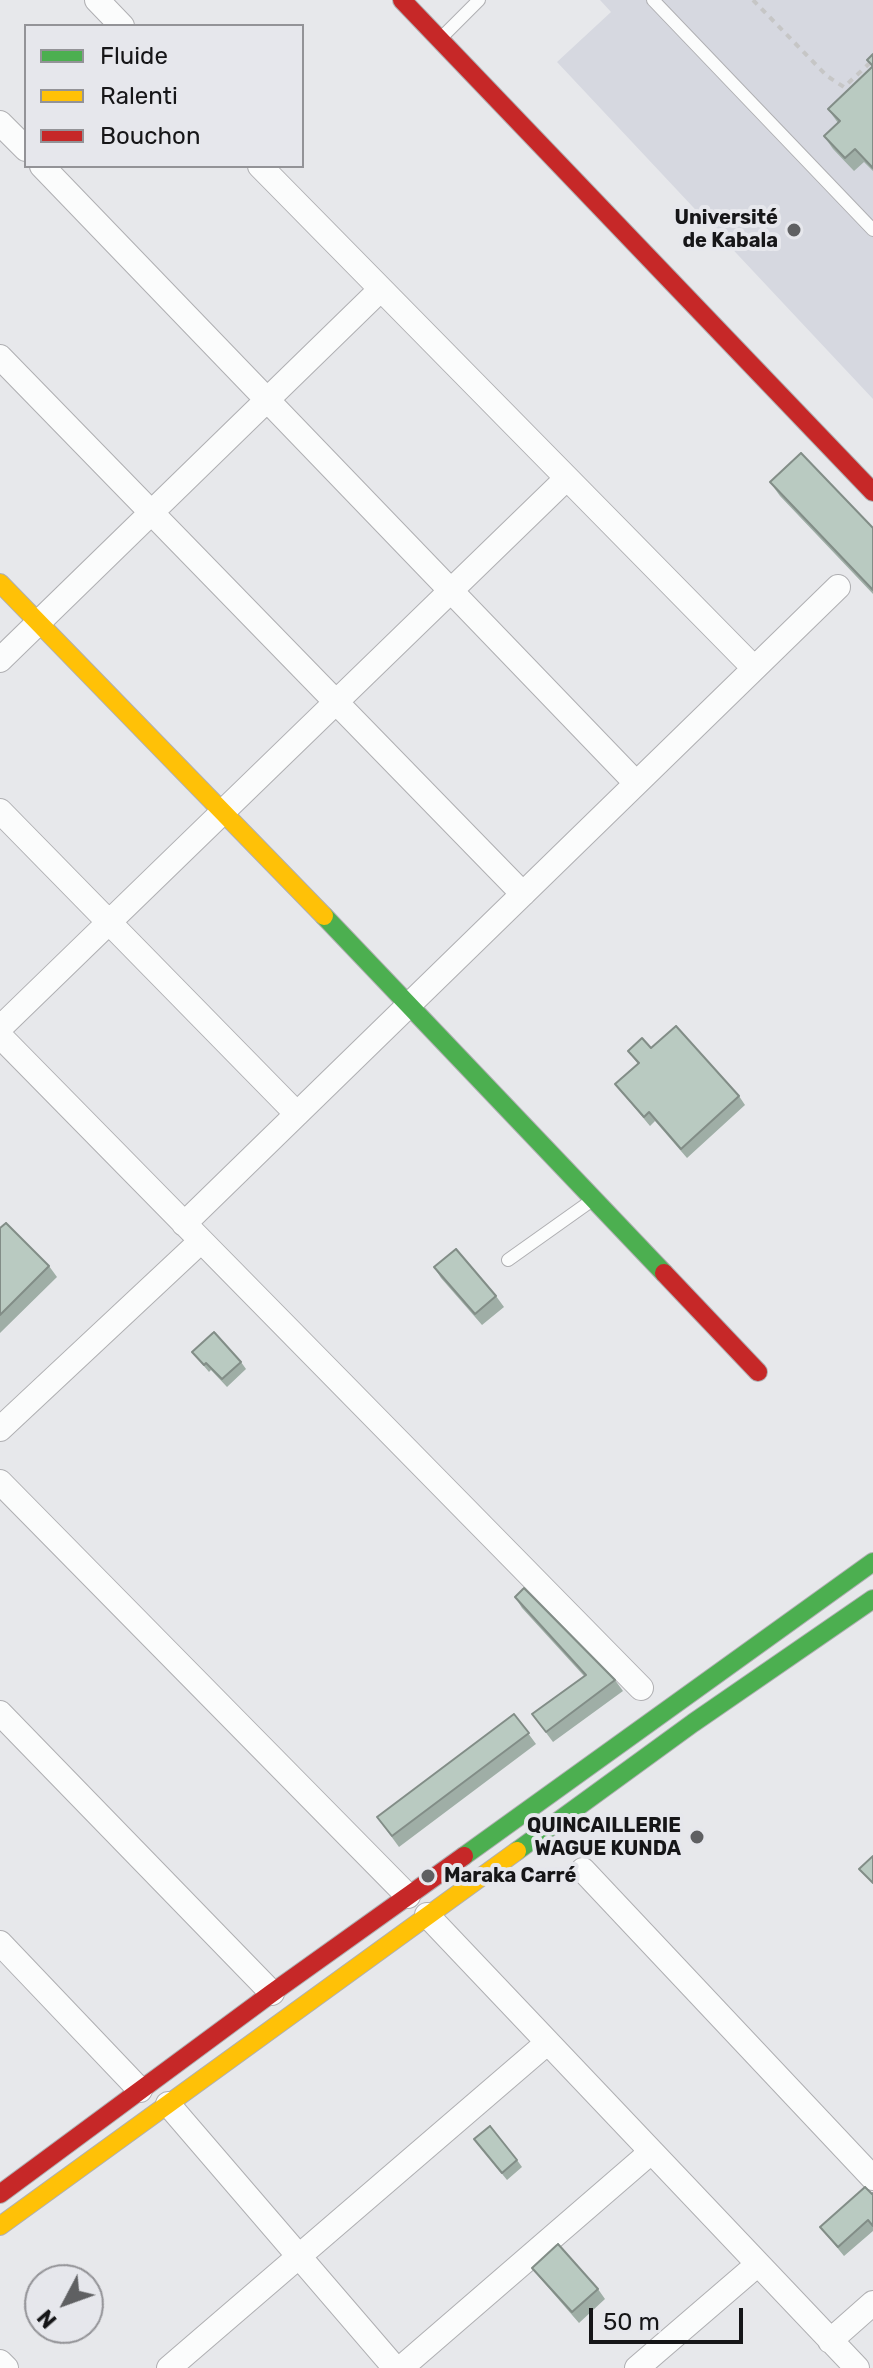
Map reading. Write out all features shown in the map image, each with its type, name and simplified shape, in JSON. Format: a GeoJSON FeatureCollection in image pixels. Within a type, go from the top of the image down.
{"type":"FeatureCollection","features":[{"type":"Feature","properties":{"kind":"main road"},"geometry":{"type":"LineString","coordinates":[[402,0],[873,492]]}},
{"type":"Feature","properties":{"kind":"main road"},"geometry":{"type":"LineString","coordinates":[[0,583],[409,1004],[758,1372]]}},
{"type":"Feature","properties":{"kind":"main road"},"geometry":{"type":"LineString","coordinates":[[8,2188],[272,1993],[873,1562]]}},
{"type":"Feature","properties":{"kind":"main road"},"geometry":{"type":"LineString","coordinates":[[0,2226],[693,1723],[873,1599]]}},
{"type":"Feature","properties":{"kind":"street"},"geometry":{"type":"LineString","coordinates":[[97,0],[120,24]]}},
{"type":"Feature","properties":{"kind":"street"},"geometry":{"type":"LineString","coordinates":[[0,123],[24,147]]}},
{"type":"Feature","properties":{"kind":"street"},"geometry":{"type":"LineString","coordinates":[[44,168],[636,783]]}},
{"type":"Feature","properties":{"kind":"street"},"geometry":{"type":"LineString","coordinates":[[262,168],[754,668]]}},
{"type":"Feature","properties":{"kind":"street"},"geometry":{"type":"LineString","coordinates":[[0,660],[381,289]]}},
{"type":"Feature","properties":{"kind":"street"},"geometry":{"type":"LineString","coordinates":[[0,357],[523,894]]}},
{"type":"Feature","properties":{"kind":"street"},"geometry":{"type":"LineString","coordinates":[[0,1028],[567,478]]}},
{"type":"Feature","properties":{"kind":"street"},"geometry":{"type":"LineString","coordinates":[[0,1429],[193,1232],[297,1114],[838,587]]}},
{"type":"Feature","properties":{"kind":"street"},"geometry":{"type":"LineString","coordinates":[[0,811],[297,1114]]}},
{"type":"Feature","properties":{"kind":"street"},"geometry":{"type":"LineString","coordinates":[[0,1036],[641,1688]]}},
{"type":"Feature","properties":{"kind":"street"},"geometry":{"type":"LineString","coordinates":[[0,1482],[408,1896]]}},
{"type":"Feature","properties":{"kind":"street"},"geometry":{"type":"LineString","coordinates":[[0,1713],[272,1993]]}},
{"type":"Feature","properties":{"kind":"street"},"geometry":{"type":"LineString","coordinates":[[583,1870],[873,2178]]}},
{"type":"Feature","properties":{"kind":"street"},"geometry":{"type":"LineString","coordinates":[[427,1915],[857,2368]]}},
{"type":"Feature","properties":{"kind":"street"},"geometry":{"type":"LineString","coordinates":[[0,1943],[140,2090]]}},
{"type":"Feature","properties":{"kind":"street"},"geometry":{"type":"LineString","coordinates":[[169,2368],[547,2043]]}},
{"type":"Feature","properties":{"kind":"street"},"geometry":{"type":"LineString","coordinates":[[168,2104],[398,2368],[651,2152]]}},
{"type":"Feature","properties":{"kind":"street"},"geometry":{"type":"LineString","coordinates":[[0,2164],[8,2188]]}},
{"type":"Feature","properties":{"kind":"street"},"geometry":{"type":"LineString","coordinates":[[637,2368],[758,2264]]}},
{"type":"Feature","properties":{"kind":"street"},"geometry":{"type":"LineString","coordinates":[[830,2341],[873,2303]]}},
{"type":"Feature","properties":{"kind":"street"},"geometry":{"type":"LineString","coordinates":[[0,2362],[6,2368]]}},
{"type":"Feature","properties":{"kind":"lane"},"geometry":{"type":"LineString","coordinates":[[439,39],[479,0]]}},
{"type":"Feature","properties":{"kind":"lane"},"geometry":{"type":"LineString","coordinates":[[653,0],[873,230]]}},
{"type":"Feature","properties":{"kind":"lane"},"geometry":{"type":"LineString","coordinates":[[508,1260],[594,1199]]}},
{"type":"Feature","properties":{"kind":"path"},"geometry":{"type":"LineString","coordinates":[[753,0],[827,76],[844,87],[873,60]]}},
{"type":"Feature","properties":{"kind":"shaded area","name":"Université de Kabala"},"geometry":{"type":"Polygon","coordinates":[[[600,0],[873,0],[873,399],[557,62],[611,12],[600,0]]]}},
{"type":"Feature","properties":{"kind":"building"},"geometry":{"type":"Polygon","coordinates":[[[873,66],[873,168],[855,149],[845,158],[824,136],[840,121],[828,109],[873,66]]]}},
{"type":"Feature","properties":{"kind":"building"},"geometry":{"type":"Polygon","coordinates":[[[801,453],[873,528],[873,590],[770,482],[801,453]]]}},
{"type":"Feature","properties":{"kind":"building"},"geometry":{"type":"Polygon","coordinates":[[[676,1026],[739,1096],[681,1149],[649,1112],[644,1117],[615,1084],[639,1063],[628,1051],[642,1038],[651,1048],[676,1026]]]}},
{"type":"Feature","properties":{"kind":"building"},"geometry":{"type":"Polygon","coordinates":[[[6,1223],[49,1266],[0,1315],[0,1228],[6,1223]]]}},
{"type":"Feature","properties":{"kind":"building"},"geometry":{"type":"Polygon","coordinates":[[[456,1249],[496,1296],[475,1314],[434,1267],[456,1249]]]}},
{"type":"Feature","properties":{"kind":"building"},"geometry":{"type":"Polygon","coordinates":[[[214,1332],[241,1362],[222,1379],[192,1352],[214,1332]]]}},
{"type":"Feature","properties":{"kind":"building"},"geometry":{"type":"Polygon","coordinates":[[[524,1588],[615,1680],[546,1732],[532,1714],[586,1675],[515,1597],[524,1588]]]}},
{"type":"Feature","properties":{"kind":"building"},"geometry":{"type":"Polygon","coordinates":[[[514,1714],[529,1733],[392,1836],[377,1817],[514,1714]]]}},
{"type":"Feature","properties":{"kind":"building"},"geometry":{"type":"Polygon","coordinates":[[[873,1856],[873,1883],[859,1869],[873,1856]]]}},
{"type":"Feature","properties":{"kind":"building"},"geometry":{"type":"Polygon","coordinates":[[[490,2126],[517,2160],[502,2173],[474,2139],[490,2126]]]}},
{"type":"Feature","properties":{"kind":"building"},"geometry":{"type":"Polygon","coordinates":[[[865,2187],[873,2193],[873,2226],[868,2220],[838,2247],[820,2227],[865,2187]]]}},
{"type":"Feature","properties":{"kind":"building"},"geometry":{"type":"Polygon","coordinates":[[[558,2244],[598,2289],[572,2312],[532,2268],[558,2244]]]}},
{"type":"Feature","properties":{"kind":"traffic: fast"},"geometry":{"type":"LineString","coordinates":[[324,916],[664,1273]]}},
{"type":"Feature","properties":{"kind":"traffic: fast"},"geometry":{"type":"LineString","coordinates":[[464,1856],[873,1562]]}},
{"type":"Feature","properties":{"kind":"traffic: fast"},"geometry":{"type":"LineString","coordinates":[[517,1851],[693,1723],[873,1599]]}},
{"type":"Feature","properties":{"kind":"traffic: slow"},"geometry":{"type":"LineString","coordinates":[[0,583],[324,916]]}},
{"type":"Feature","properties":{"kind":"traffic: slow"},"geometry":{"type":"LineString","coordinates":[[0,2226],[517,1851]]}},
{"type":"Feature","properties":{"kind":"traffic: jam"},"geometry":{"type":"LineString","coordinates":[[402,0],[873,492]]}},
{"type":"Feature","properties":{"kind":"traffic: jam"},"geometry":{"type":"LineString","coordinates":[[664,1273],[758,1372]]}},
{"type":"Feature","properties":{"kind":"traffic: jam"},"geometry":{"type":"LineString","coordinates":[[0,2194],[464,1856]]}},
{"type":"Feature","properties":{"kind":"place","name":"Université de Kabala"},"geometry":{"type":"Point","coordinates":[794,230]}},
{"type":"Feature","properties":{"kind":"place","name":"QUINCAILLERIE WAGUE KUNDA"},"geometry":{"type":"Point","coordinates":[697,1837]}},
{"type":"Feature","properties":{"kind":"place","name":"Maraka Carré"},"geometry":{"type":"Point","coordinates":[428,1876]}}]}
